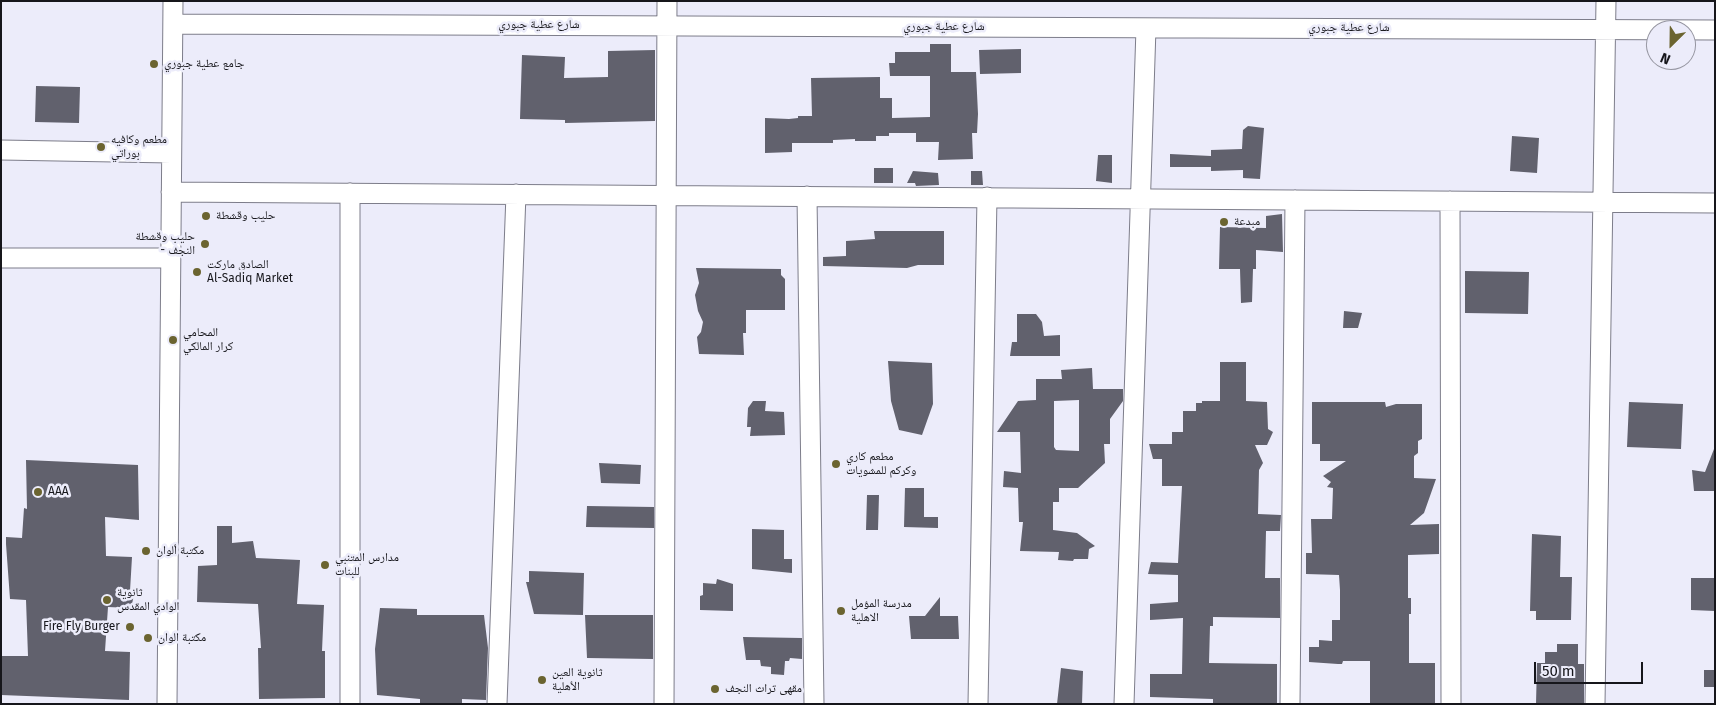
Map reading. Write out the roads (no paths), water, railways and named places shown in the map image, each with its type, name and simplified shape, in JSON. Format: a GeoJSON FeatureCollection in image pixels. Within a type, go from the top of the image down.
{"type":"FeatureCollection","features":[{"type":"Feature","properties":{"kind":"street"},"geometry":{"type":"LineString","coordinates":[[167,704],[173,1]]}},
{"type":"Feature","properties":{"kind":"street"},"geometry":{"type":"LineString","coordinates":[[664,704],[667,195],[666,1]]}},
{"type":"Feature","properties":{"kind":"street"},"geometry":{"type":"LineString","coordinates":[[1595,704],[1606,1]]}},
{"type":"Feature","properties":{"kind":"street","name":"شارع عطية جبوري"},"geometry":{"type":"LineString","coordinates":[[173,24],[1715,30]]}},
{"type":"Feature","properties":{"kind":"street"},"geometry":{"type":"LineString","coordinates":[[1124,704],[1142,199],[1146,28]]}},
{"type":"Feature","properties":{"kind":"street"},"geometry":{"type":"LineString","coordinates":[[1,150],[172,153]]}},
{"type":"Feature","properties":{"kind":"street"},"geometry":{"type":"LineString","coordinates":[[171,192],[1715,203]]}},
{"type":"Feature","properties":{"kind":"street"},"geometry":{"type":"LineString","coordinates":[[350,193],[350,704]]}},
{"type":"Feature","properties":{"kind":"street"},"geometry":{"type":"LineString","coordinates":[[497,704],[516,194]]}},
{"type":"Feature","properties":{"kind":"street"},"geometry":{"type":"LineString","coordinates":[[807,196],[814,704]]}},
{"type":"Feature","properties":{"kind":"street"},"geometry":{"type":"LineString","coordinates":[[978,704],[987,197]]}},
{"type":"Feature","properties":{"kind":"street"},"geometry":{"type":"LineString","coordinates":[[1290,704],[1296,200]]}},
{"type":"Feature","properties":{"kind":"street"},"geometry":{"type":"LineString","coordinates":[[1450,201],[1451,704]]}},
{"type":"Feature","properties":{"kind":"street"},"geometry":{"type":"LineString","coordinates":[[1,258],[170,258]]}},
{"type":"Feature","properties":{"kind":"place","name":"جامع عطية جبوري"},"geometry":{"type":"Point","coordinates":[154,64]}},
{"type":"Feature","properties":{"kind":"place","name":"مطعم وكافيه بوراتي"},"geometry":{"type":"Point","coordinates":[101,147]}},
{"type":"Feature","properties":{"kind":"place","name":"حليب وقشطة"},"geometry":{"type":"Point","coordinates":[206,216]}},
{"type":"Feature","properties":{"kind":"place","name":"مبدعة"},"geometry":{"type":"Point","coordinates":[1224,222]}},
{"type":"Feature","properties":{"kind":"place","name":"حليب وقشطة - النجف"},"geometry":{"type":"Point","coordinates":[205,244]}},
{"type":"Feature","properties":{"kind":"place","name":"الصادق ماركت Al-Sadiq Market"},"geometry":{"type":"Point","coordinates":[197,272]}},
{"type":"Feature","properties":{"kind":"place","name":"المحامي كرار المالكي"},"geometry":{"type":"Point","coordinates":[173,340]}},
{"type":"Feature","properties":{"kind":"place","name":"مطعم كاري وكركم للمشويات"},"geometry":{"type":"Point","coordinates":[836,464]}},
{"type":"Feature","properties":{"kind":"place","name":"AAA"},"geometry":{"type":"Point","coordinates":[38,492]}},
{"type":"Feature","properties":{"kind":"place","name":"مكتبة ألوان"},"geometry":{"type":"Point","coordinates":[146,551]}},
{"type":"Feature","properties":{"kind":"place","name":"مدارس المتنبي للبنات"},"geometry":{"type":"Point","coordinates":[325,565]}},
{"type":"Feature","properties":{"kind":"place","name":"ثانوية الوادي المقدس"},"geometry":{"type":"Point","coordinates":[107,600]}},
{"type":"Feature","properties":{"kind":"place","name":"مدرسة المؤمل الاهلية"},"geometry":{"type":"Point","coordinates":[841,611]}},
{"type":"Feature","properties":{"kind":"place","name":"Fire Fly Burger"},"geometry":{"type":"Point","coordinates":[130,627]}},
{"type":"Feature","properties":{"kind":"place","name":"مكتبة الوان"},"geometry":{"type":"Point","coordinates":[148,638]}},
{"type":"Feature","properties":{"kind":"place","name":"ثانوية العين الأهلية"},"geometry":{"type":"Point","coordinates":[542,680]}},
{"type":"Feature","properties":{"kind":"place","name":"مقهى تراث النجف"},"geometry":{"type":"Point","coordinates":[715,689]}}]}
